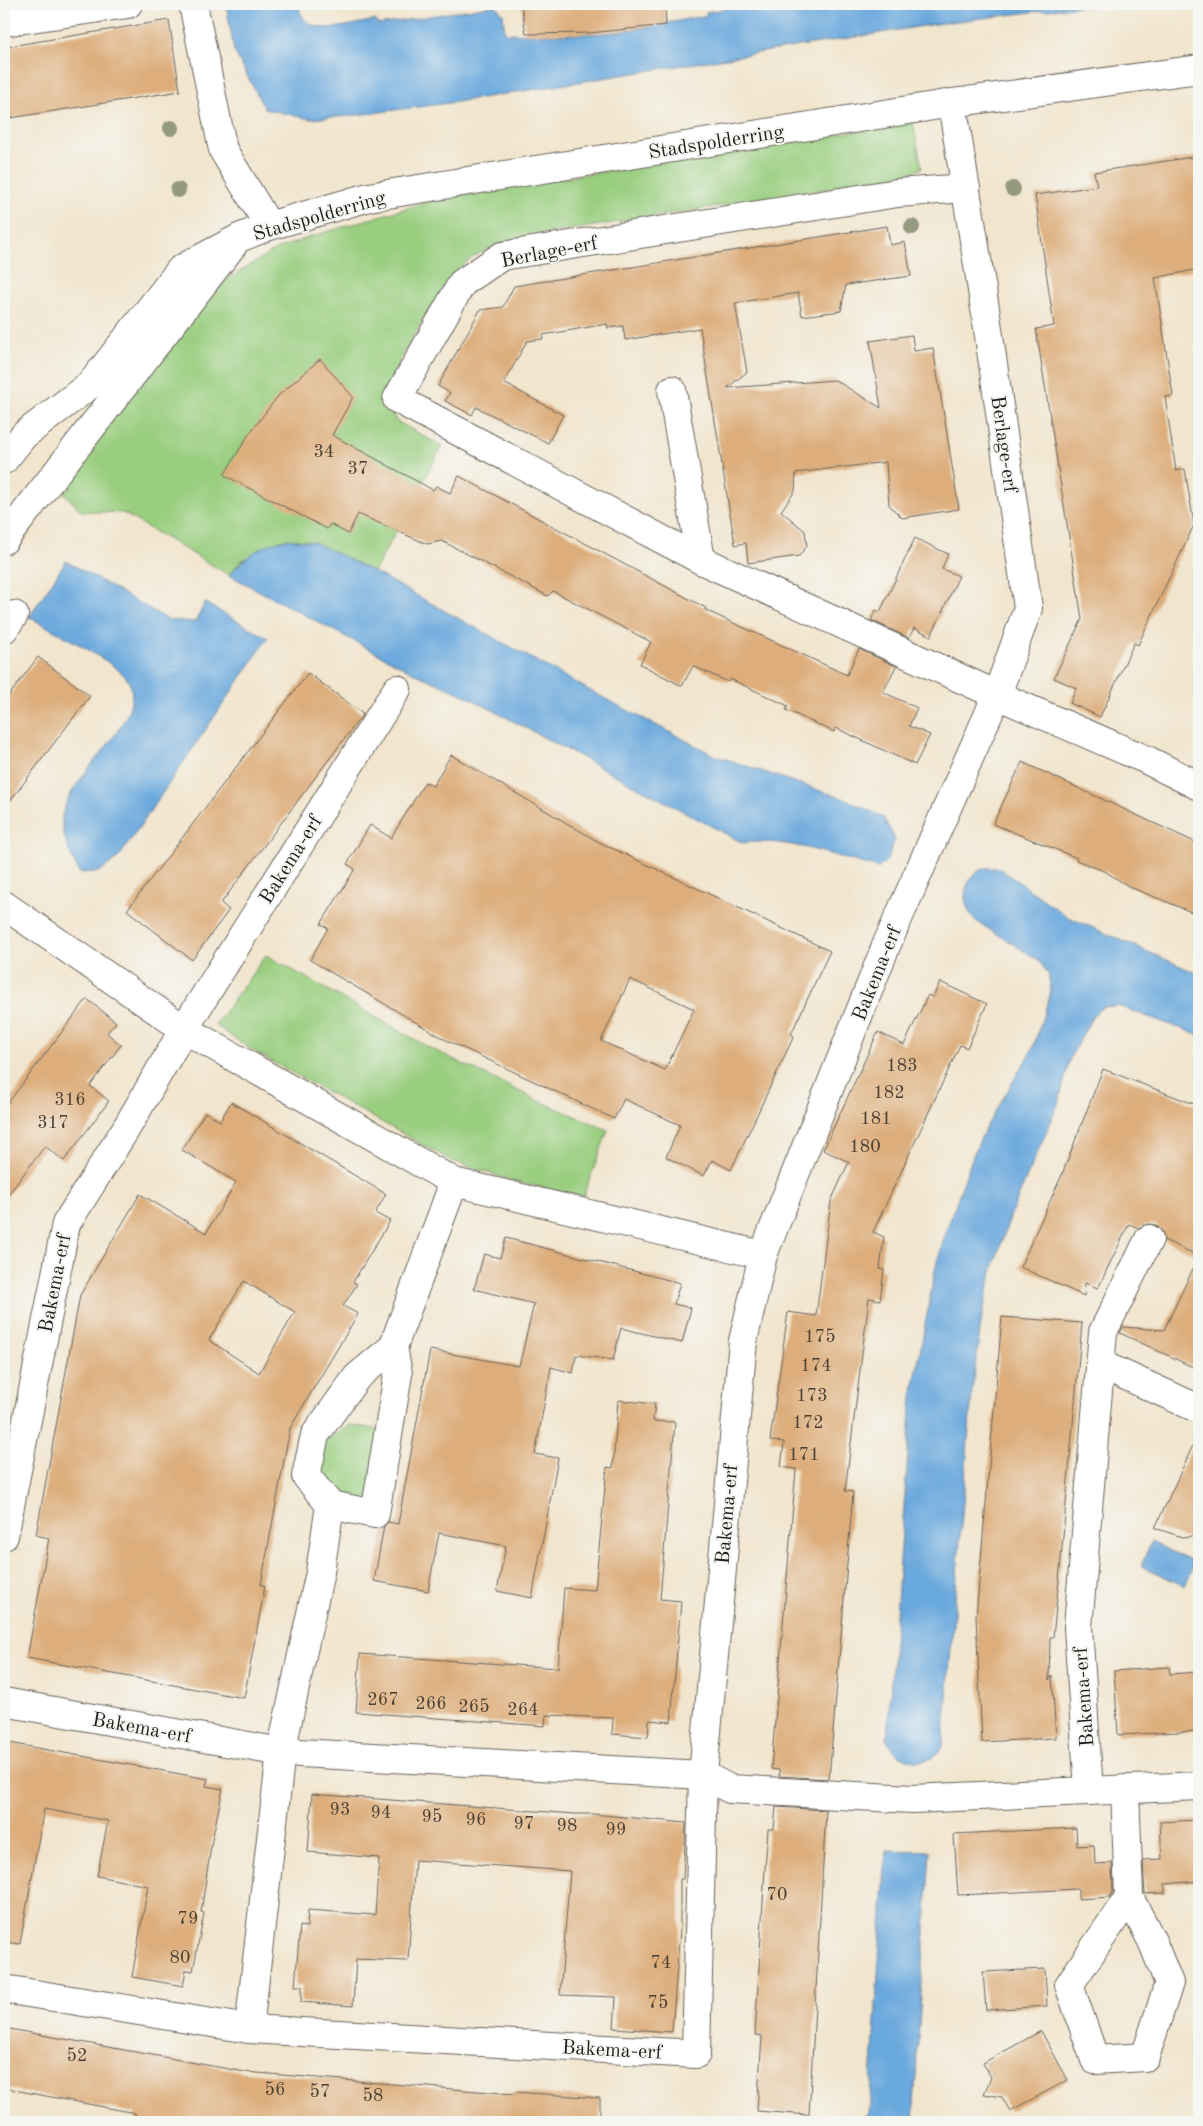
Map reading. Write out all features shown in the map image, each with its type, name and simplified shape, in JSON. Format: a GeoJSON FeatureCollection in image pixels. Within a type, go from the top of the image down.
{"type":"FeatureCollection","features":[{"type":"Feature","properties":{"kind":"street"},"geometry":{"type":"LineString","coordinates":[[4,22],[128,4]]}},
{"type":"Feature","properties":{"kind":"street"},"geometry":{"type":"LineString","coordinates":[[193,4],[223,150],[268,226]]}},
{"type":"Feature","properties":{"kind":"street","name":"Stadspolderring"},"geometry":{"type":"LineString","coordinates":[[4,460],[24,435],[91,384],[181,269],[239,238],[268,226],[369,197],[952,103],[1199,68]]}},
{"type":"Feature","properties":{"kind":"street","name":"Berlage-erf"},"geometry":{"type":"LineString","coordinates":[[952,103],[986,315],[1028,608],[998,695]]}},
{"type":"Feature","properties":{"kind":"street","name":"Berlage-erf"},"geometry":{"type":"LineString","coordinates":[[966,188],[896,193],[502,256],[462,283],[397,399],[701,560],[998,695],[1147,760],[1199,786]]}},
{"type":"Feature","properties":{"kind":"street","name":"Stadspolderring"},"geometry":{"type":"LineString","coordinates":[[4,540],[239,238]]}},
{"type":"Feature","properties":{"kind":"street"},"geometry":{"type":"LineString","coordinates":[[672,390],[701,560]]}},
{"type":"Feature","properties":{"kind":"street","name":"Bakema-erf"},"geometry":{"type":"LineString","coordinates":[[4,1536],[66,1224],[127,1127],[184,1029],[397,689]]}},
{"type":"Feature","properties":{"kind":"street","name":"Bakema-erf"},"geometry":{"type":"LineString","coordinates":[[4,1989],[249,2029],[696,2054],[703,1775],[743,1341],[763,1254],[886,946],[998,695]]}},
{"type":"Feature","properties":{"kind":"street"},"geometry":{"type":"LineString","coordinates":[[4,904],[184,1029],[454,1182],[763,1254]]}},
{"type":"Feature","properties":{"kind":"street"},"geometry":{"type":"LineString","coordinates":[[396,1339],[357,1377],[315,1435],[306,1476],[330,1505],[375,1514],[398,1374],[396,1339],[454,1182]]}},
{"type":"Feature","properties":{"kind":"street","name":"Bakema-erf"},"geometry":{"type":"LineString","coordinates":[[1089,1791],[1078,1627],[1103,1332],[1149,1239]]}},
{"type":"Feature","properties":{"kind":"street"},"geometry":{"type":"LineString","coordinates":[[1100,1364],[1199,1409]]}},
{"type":"Feature","properties":{"kind":"street"},"geometry":{"type":"LineString","coordinates":[[249,2029],[280,1752],[320,1572],[330,1505]]}},
{"type":"Feature","properties":{"kind":"street","name":"Bakema-erf"},"geometry":{"type":"LineString","coordinates":[[4,1702],[280,1752],[703,1775],[730,1789],[912,1799],[1199,1786]]}},
{"type":"Feature","properties":{"kind":"street"},"geometry":{"type":"LineString","coordinates":[[1125,1789],[1129,1897],[1152,1941],[1169,1983],[1145,2057],[1095,2060],[1069,1985],[1129,1897]]}},
{"type":"Feature","properties":{"kind":"green space"},"geometry":{"type":"Polygon","coordinates":[[[913,122],[922,168],[900,177],[519,238],[487,250],[465,263],[450,279],[418,328],[399,363],[388,391],[389,403],[396,421],[442,446],[374,572],[314,542],[286,539],[241,561],[229,575],[123,513],[81,511],[64,493],[83,458],[224,281],[277,249],[316,235],[427,202],[490,190],[913,122]]]}},
{"type":"Feature","properties":{"kind":"green space"},"geometry":{"type":"Polygon","coordinates":[[[266,955],[430,1048],[537,1100],[608,1130],[583,1197],[512,1181],[450,1160],[255,1052],[215,1025],[266,955]]]}},
{"type":"Feature","properties":{"kind":"green space"},"geometry":{"type":"Polygon","coordinates":[[[350,1425],[382,1430],[368,1502],[337,1497],[315,1470],[320,1444],[350,1425]]]}},
{"type":"Feature","properties":{"kind":"water"},"geometry":{"type":"Polygon","coordinates":[[[226,4],[298,4],[302,16],[309,23],[319,27],[330,28],[376,20],[378,25],[495,5],[503,13],[505,33],[561,34],[616,32],[650,26],[707,15],[706,12],[725,9],[725,4],[1097,4],[942,23],[456,102],[350,116],[310,119],[265,109],[234,51],[226,4]]]}},
{"type":"Feature","properties":{"kind":"water"},"geometry":{"type":"Polygon","coordinates":[[[286,539],[314,542],[374,572],[602,697],[714,755],[848,800],[883,817],[895,839],[888,859],[879,868],[794,845],[760,842],[743,843],[464,695],[418,675],[229,575],[255,552],[269,544],[286,539]]]}},
{"type":"Feature","properties":{"kind":"water"},"geometry":{"type":"Polygon","coordinates":[[[66,561],[169,620],[195,622],[205,603],[268,638],[119,857],[99,872],[79,873],[64,836],[62,823],[65,806],[74,788],[116,733],[127,714],[132,697],[128,680],[112,665],[29,617],[66,561]]]}},
{"type":"Feature","properties":{"kind":"water"},"geometry":{"type":"Polygon","coordinates":[[[983,868],[999,868],[1068,917],[1199,974],[1199,1035],[1118,1006],[1103,1007],[1094,1014],[1070,1058],[1059,1102],[1011,1214],[993,1268],[982,1316],[972,1392],[943,1747],[930,1759],[913,1761],[898,1754],[891,1747],[887,1739],[912,1396],[935,1270],[947,1228],[974,1153],[986,1127],[1033,1048],[1051,991],[1048,973],[1037,959],[976,921],[967,907],[965,893],[967,886],[976,873],[983,868]]]}},
{"type":"Feature","properties":{"kind":"water"},"geometry":{"type":"Polygon","coordinates":[[[1151,1542],[1195,1562],[1185,1586],[1141,1566],[1151,1542]]]}},
{"type":"Feature","properties":{"kind":"water"},"geometry":{"type":"Polygon","coordinates":[[[886,1850],[930,1851],[913,2122],[860,2122],[869,2113],[886,1850]]]}},
{"type":"Feature","properties":{"kind":"building"},"geometry":{"type":"Polygon","coordinates":[[[521,4],[665,4],[666,25],[590,33],[526,34],[521,4]]]}},
{"type":"Feature","properties":{"kind":"building"},"geometry":{"type":"Polygon","coordinates":[[[169,20],[180,91],[4,119],[4,47],[169,20]]]}},
{"type":"Feature","properties":{"kind":"building"},"geometry":{"type":"Polygon","coordinates":[[[1199,156],[1199,269],[1155,278],[1173,396],[1165,397],[1176,471],[1185,469],[1194,525],[1138,645],[1134,643],[1100,717],[1070,703],[1076,688],[1054,678],[1082,619],[1036,329],[1054,326],[1035,195],[1097,186],[1094,172],[1199,156]]]}},
{"type":"Feature","properties":{"kind":"building"},"geometry":{"type":"Polygon","coordinates":[[[887,226],[890,245],[905,242],[911,276],[846,285],[841,311],[802,316],[798,293],[735,303],[747,372],[727,388],[835,380],[881,408],[870,341],[912,335],[914,351],[933,348],[959,509],[902,518],[889,505],[886,462],[796,473],[795,491],[781,511],[805,531],[807,546],[799,556],[748,563],[746,543],[735,545],[700,328],[625,340],[623,326],[608,328],[607,324],[543,335],[543,339],[527,341],[504,383],[563,415],[548,443],[476,407],[472,415],[445,401],[450,393],[438,386],[480,310],[503,307],[514,286],[887,226]]]}},
{"type":"Feature","properties":{"kind":"building"},"geometry":{"type":"Polygon","coordinates":[[[320,359],[353,397],[332,435],[433,490],[436,486],[450,493],[459,476],[706,608],[705,610],[847,675],[859,649],[896,666],[883,692],[917,708],[909,726],[930,735],[915,765],[836,728],[834,732],[786,710],[788,706],[730,679],[728,682],[693,666],[682,686],[640,664],[651,642],[553,591],[548,596],[442,541],[427,544],[358,514],[348,534],[330,524],[327,529],[224,475],[249,434],[278,396],[320,359]]]}},
{"type":"Feature","properties":{"kind":"building"},"geometry":{"type":"Polygon","coordinates":[[[915,538],[948,554],[942,569],[959,576],[931,636],[914,628],[909,638],[871,620],[876,610],[880,612],[915,538]]]}},
{"type":"Feature","properties":{"kind":"building"},"geometry":{"type":"Polygon","coordinates":[[[38,657],[90,696],[4,809],[4,702],[38,657]]]}},
{"type":"Feature","properties":{"kind":"building"},"geometry":{"type":"Polygon","coordinates":[[[308,673],[363,714],[221,903],[229,910],[192,960],[127,910],[308,673]]]}},
{"type":"Feature","properties":{"kind":"building"},"geometry":{"type":"Polygon","coordinates":[[[451,755],[599,842],[830,951],[791,1034],[794,1036],[731,1170],[712,1160],[704,1176],[666,1157],[680,1125],[624,1099],[614,1119],[446,1040],[310,960],[328,928],[321,924],[355,869],[347,864],[370,825],[391,838],[425,782],[433,786],[451,755]],[[630,979],[601,1041],[665,1070],[694,1009],[630,979]]]}},
{"type":"Feature","properties":{"kind":"building"},"geometry":{"type":"Polygon","coordinates":[[[1022,762],[1199,844],[1199,915],[1130,887],[1106,872],[1076,860],[1077,858],[993,824],[1022,762]]]}},
{"type":"Feature","properties":{"kind":"building"},"geometry":{"type":"Polygon","coordinates":[[[940,982],[987,1004],[967,1048],[960,1045],[873,1232],[884,1237],[880,1269],[884,1270],[880,1300],[869,1298],[845,1491],[853,1492],[829,1779],[779,1776],[780,1770],[771,1769],[796,1469],[781,1467],[784,1442],[770,1441],[788,1312],[816,1316],[831,1201],[849,1162],[823,1150],[878,1032],[904,1045],[928,995],[933,997],[940,982]]]}},
{"type":"Feature","properties":{"kind":"building"},"geometry":{"type":"Polygon","coordinates":[[[87,999],[116,1022],[107,1033],[121,1045],[90,1086],[109,1101],[64,1161],[45,1146],[4,1200],[4,1108],[87,999]]]}},
{"type":"Feature","properties":{"kind":"building"},"geometry":{"type":"Polygon","coordinates":[[[1103,1069],[1199,1106],[1199,1256],[1164,1240],[1162,1231],[1156,1225],[1148,1224],[1138,1228],[1129,1224],[1098,1288],[1085,1283],[1084,1296],[1020,1267],[1061,1177],[1103,1069]]]}},
{"type":"Feature","properties":{"kind":"building"},"geometry":{"type":"Polygon","coordinates":[[[231,1102],[386,1194],[375,1213],[390,1221],[353,1282],[357,1284],[343,1306],[358,1314],[290,1428],[261,1585],[265,1586],[244,1698],[27,1658],[49,1538],[36,1535],[80,1295],[140,1194],[206,1233],[236,1182],[182,1150],[205,1112],[220,1121],[231,1102]],[[244,1281],[209,1340],[259,1373],[295,1312],[244,1281]]]}},
{"type":"Feature","properties":{"kind":"building"},"geometry":{"type":"Polygon","coordinates":[[[506,1238],[680,1283],[674,1304],[691,1308],[682,1343],[621,1328],[613,1360],[576,1355],[573,1373],[551,1367],[535,1454],[558,1458],[532,1598],[497,1591],[506,1546],[439,1533],[428,1591],[374,1581],[384,1526],[388,1522],[398,1524],[430,1350],[519,1366],[534,1304],[474,1289],[484,1254],[500,1258],[506,1238]]]}},
{"type":"Feature","properties":{"kind":"building"},"geometry":{"type":"Polygon","coordinates":[[[1199,1256],[1199,1370],[1120,1333],[1123,1327],[1164,1330],[1199,1256]]]}},
{"type":"Feature","properties":{"kind":"building"},"geometry":{"type":"Polygon","coordinates":[[[1002,1317],[1082,1323],[1061,1559],[1053,1637],[1050,1637],[1049,1680],[1052,1675],[1056,1738],[982,1742],[976,1617],[1002,1317]]]}},
{"type":"Feature","properties":{"kind":"building"},"geometry":{"type":"Polygon","coordinates":[[[618,1400],[655,1404],[653,1421],[675,1422],[660,1599],[681,1601],[671,1722],[649,1720],[648,1737],[612,1734],[613,1718],[546,1715],[545,1726],[356,1712],[360,1654],[558,1668],[564,1588],[595,1590],[607,1467],[613,1468],[618,1400]]]}},
{"type":"Feature","properties":{"kind":"building"},"geometry":{"type":"Polygon","coordinates":[[[1199,1432],[1199,1533],[1185,1538],[1155,1528],[1199,1432]]]}},
{"type":"Feature","properties":{"kind":"building"},"geometry":{"type":"Polygon","coordinates":[[[1169,1667],[1170,1674],[1199,1672],[1199,1731],[1118,1735],[1114,1671],[1169,1667]]]}},
{"type":"Feature","properties":{"kind":"building"},"geometry":{"type":"Polygon","coordinates":[[[4,1742],[208,1779],[206,1786],[223,1789],[212,1840],[201,1912],[204,1913],[193,1971],[186,1970],[183,1986],[132,1977],[148,1886],[97,1876],[108,1821],[44,1809],[20,1944],[4,1942],[4,1742]]]}},
{"type":"Feature","properties":{"kind":"building"},"geometry":{"type":"Polygon","coordinates":[[[312,1794],[593,1814],[686,1823],[683,1879],[680,1879],[680,1929],[672,2032],[614,2028],[616,1997],[560,1995],[570,1871],[415,1860],[408,1961],[356,1959],[353,2006],[301,2002],[302,1986],[295,1986],[300,1926],[307,1927],[308,1910],[375,1915],[379,1858],[308,1852],[312,1794]]]}},
{"type":"Feature","properties":{"kind":"building"},"geometry":{"type":"Polygon","coordinates":[[[776,1807],[826,1810],[809,2115],[757,2111],[762,2036],[755,2035],[765,1869],[768,1829],[774,1829],[776,1807]]]}},
{"type":"Feature","properties":{"kind":"building"},"geometry":{"type":"Polygon","coordinates":[[[1197,1820],[1199,1881],[1165,1884],[1165,1893],[1145,1894],[1143,1860],[1162,1859],[1160,1822],[1197,1820]]]}},
{"type":"Feature","properties":{"kind":"building"},"geometry":{"type":"Polygon","coordinates":[[[1076,1828],[1077,1846],[1094,1845],[1095,1864],[1112,1863],[1113,1892],[1110,1897],[1078,1899],[1078,1889],[958,1895],[954,1834],[1076,1828]]]}},
{"type":"Feature","properties":{"kind":"building"},"geometry":{"type":"Polygon","coordinates":[[[1045,1969],[1047,2006],[986,2010],[983,1972],[1045,1969]]]}},
{"type":"Feature","properties":{"kind":"building"},"geometry":{"type":"Polygon","coordinates":[[[4,2028],[245,2072],[514,2094],[515,2092],[600,2098],[600,2122],[136,2122],[135,2113],[4,2088],[4,2028]]]}},
{"type":"Feature","properties":{"kind":"building"},"geometry":{"type":"Polygon","coordinates":[[[1041,2031],[1068,2080],[1010,2111],[1002,2097],[984,2094],[991,2077],[983,2063],[1041,2031]]]}}]}
